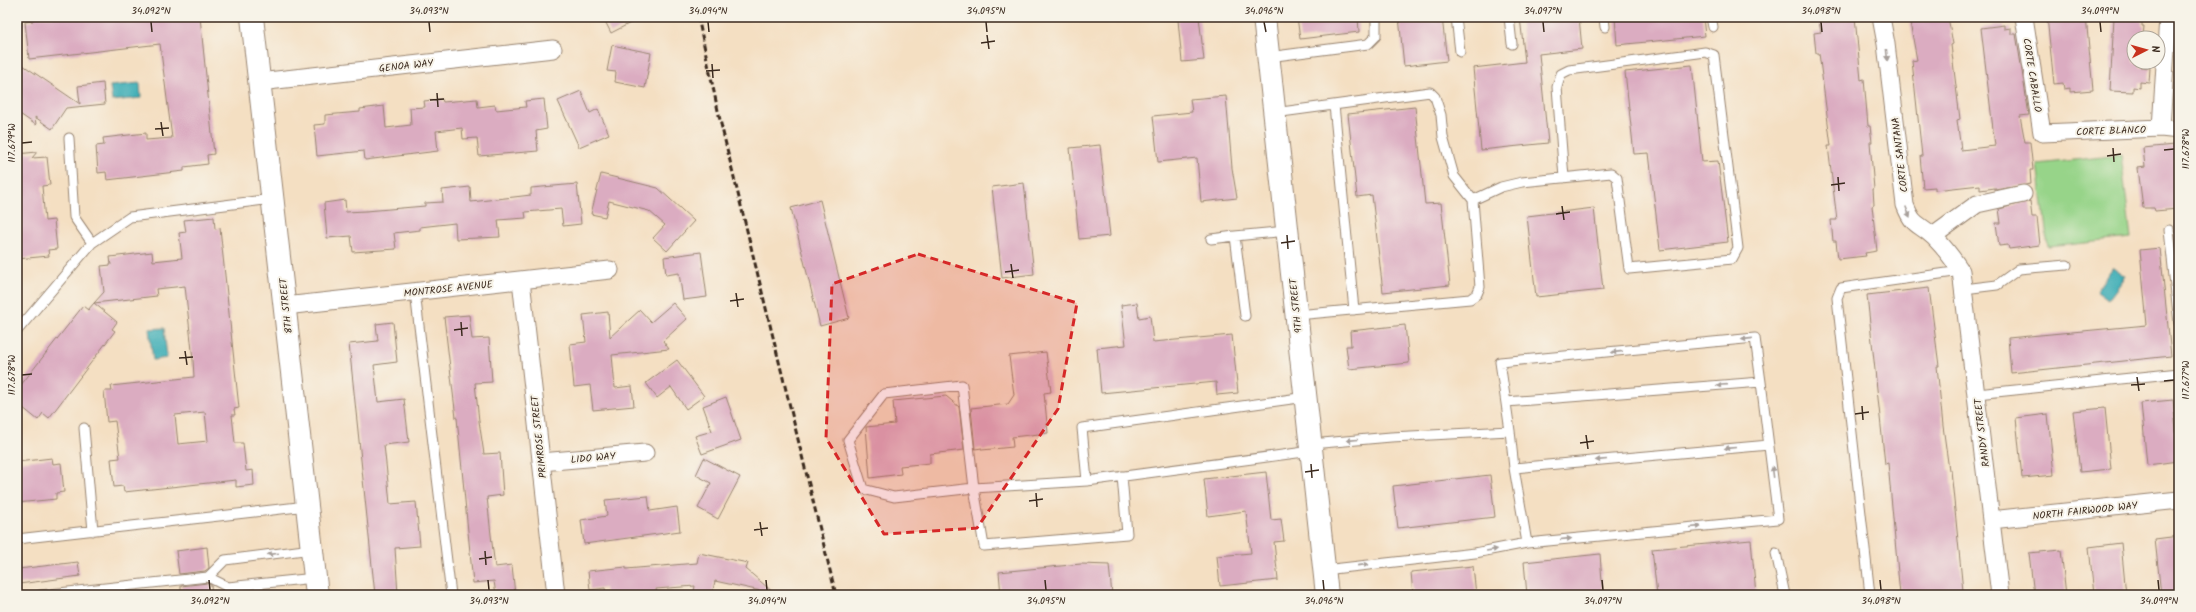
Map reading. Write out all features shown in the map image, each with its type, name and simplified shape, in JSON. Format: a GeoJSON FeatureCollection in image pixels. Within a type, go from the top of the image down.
{"type":"FeatureCollection","features":[{"type":"Feature","properties":{"kind":"street","name":"8TH STREET"},"geometry":{"type":"LineString","coordinates":[[252,17],[316,587]]}},
{"type":"Feature","properties":{"kind":"street","name":"9TH STREET"},"geometry":{"type":"LineString","coordinates":[[1264,17],[1327,595]]}},
{"type":"Feature","properties":{"kind":"street","name":"CORTE SANTANA"},"geometry":{"type":"LineString","coordinates":[[1881,17],[1886,44],[1905,205],[1912,221],[1933,236],[1952,257],[1961,271]]}},
{"type":"Feature","properties":{"kind":"street","name":"CORTE CABALLO"},"geometry":{"type":"LineString","coordinates":[[2024,17],[2042,134]]}},
{"type":"Feature","properties":{"kind":"street"},"geometry":{"type":"LineString","coordinates":[[2161,128],[2168,17]]}},
{"type":"Feature","properties":{"kind":"street","name":"GENOA WAY"},"geometry":{"type":"LineString","coordinates":[[259,82],[553,49]]}},
{"type":"Feature","properties":{"kind":"street","name":"CORTE BLANCO"},"geometry":{"type":"LineString","coordinates":[[2042,134],[2161,128],[2179,130]]}},
{"type":"Feature","properties":{"kind":"street"},"geometry":{"type":"LineString","coordinates":[[1933,236],[1977,204],[2023,194]]}},
{"type":"Feature","properties":{"kind":"street","name":"MONTROSE AVENUE"},"geometry":{"type":"LineString","coordinates":[[285,306],[610,270]]}},
{"type":"Feature","properties":{"kind":"street","name":"RANDY STREET"},"geometry":{"type":"LineString","coordinates":[[1961,271],[2000,595]]}},
{"type":"Feature","properties":{"kind":"street","name":"PRIMROSE STREET"},"geometry":{"type":"LineString","coordinates":[[521,280],[556,595]]}},
{"type":"Feature","properties":{"kind":"street","name":"LIDO WAY"},"geometry":{"type":"LineString","coordinates":[[541,462],[645,453]]}},
{"type":"Feature","properties":{"kind":"street","name":"NORTH FAIRWOOD WAY"},"geometry":{"type":"LineString","coordinates":[[1991,520],[2179,500]]}},
{"type":"Feature","properties":{"kind":"lane"},"geometry":{"type":"LineString","coordinates":[[1268,57],[1368,44],[1376,36],[1376,17]]}},
{"type":"Feature","properties":{"kind":"lane"},"geometry":{"type":"LineString","coordinates":[[1456,17],[1460,52]]}},
{"type":"Feature","properties":{"kind":"lane"},"geometry":{"type":"LineString","coordinates":[[1509,17],[1512,44]]}},
{"type":"Feature","properties":{"kind":"lane"},"geometry":{"type":"LineString","coordinates":[[1604,17],[1605,27]]}},
{"type":"Feature","properties":{"kind":"lane"},"geometry":{"type":"LineString","coordinates":[[1712,17],[1713,27]]}},
{"type":"Feature","properties":{"kind":"lane"},"geometry":{"type":"LineString","coordinates":[[1473,200],[1501,187],[1522,182],[1564,178],[1611,173],[1617,178],[1629,269],[1732,259],[1738,248],[1714,55],[1705,52],[1568,70],[1561,74],[1558,87],[1564,178]]}},
{"type":"Feature","properties":{"kind":"lane"},"geometry":{"type":"LineString","coordinates":[[1274,113],[1430,92],[1435,98],[1441,115],[1443,137],[1454,176],[1473,200],[1480,287],[1477,294],[1470,299],[1296,315]]}},
{"type":"Feature","properties":{"kind":"lane"},"geometry":{"type":"LineString","coordinates":[[1334,105],[1354,310]]}},
{"type":"Feature","properties":{"kind":"lane"},"geometry":{"type":"LineString","coordinates":[[69,138],[74,217],[92,243]]}},
{"type":"Feature","properties":{"kind":"lane"},"geometry":{"type":"LineString","coordinates":[[17,331],[92,243],[130,217],[273,199]]}},
{"type":"Feature","properties":{"kind":"lane"},"geometry":{"type":"LineString","coordinates":[[2169,230],[2179,323]]}},
{"type":"Feature","properties":{"kind":"lane"},"geometry":{"type":"LineString","coordinates":[[1211,239],[1287,231]]}},
{"type":"Feature","properties":{"kind":"lane"},"geometry":{"type":"LineString","coordinates":[[1235,236],[1245,316]]}},
{"type":"Feature","properties":{"kind":"lane"},"geometry":{"type":"LineString","coordinates":[[1964,289],[1997,285],[2019,269],[2067,265]]}},
{"type":"Feature","properties":{"kind":"lane"},"geometry":{"type":"LineString","coordinates":[[1870,595],[1837,298],[1841,288],[1961,271]]}},
{"type":"Feature","properties":{"kind":"lane"},"geometry":{"type":"LineString","coordinates":[[415,292],[451,595]]}},
{"type":"Feature","properties":{"kind":"lane"},"geometry":{"type":"LineString","coordinates":[[1324,570],[1474,553],[1528,543],[1778,519],[1755,338],[1500,362],[1514,468],[1528,543]]}},
{"type":"Feature","properties":{"kind":"lane"},"geometry":{"type":"LineString","coordinates":[[1977,394],[2179,372]]}},
{"type":"Feature","properties":{"kind":"lane"},"geometry":{"type":"LineString","coordinates":[[1506,402],[1761,382]]}},
{"type":"Feature","properties":{"kind":"lane"},"geometry":{"type":"LineString","coordinates":[[1122,476],[1127,534],[984,546],[974,488],[962,385],[884,394],[848,440],[863,489],[894,497],[974,488],[1087,481],[1391,437],[1510,430]]}},
{"type":"Feature","properties":{"kind":"lane"},"geometry":{"type":"LineString","coordinates":[[1087,481],[1082,428],[1306,397]]}},
{"type":"Feature","properties":{"kind":"lane"},"geometry":{"type":"LineString","coordinates":[[84,428],[94,532]]}},
{"type":"Feature","properties":{"kind":"lane"},"geometry":{"type":"LineString","coordinates":[[1514,468],[1769,445]]}},
{"type":"Feature","properties":{"kind":"lane"},"geometry":{"type":"LineString","coordinates":[[17,539],[94,532],[307,506]]}},
{"type":"Feature","properties":{"kind":"lane"},"geometry":{"type":"LineString","coordinates":[[208,577],[225,560],[312,549]]}},
{"type":"Feature","properties":{"kind":"lane"},"geometry":{"type":"LineString","coordinates":[[1776,553],[1785,595]]}},
{"type":"Feature","properties":{"kind":"lane"},"geometry":{"type":"LineString","coordinates":[[40,595],[208,577],[228,587],[316,587]]}},
{"type":"Feature","properties":{"kind":"highlighted area"},"geometry":{"type":"Polygon","coordinates":[[[918,254],[1077,303],[1058,409],[977,528],[884,534],[826,438],[832,284],[918,254]]]}},
{"type":"Feature","properties":{"kind":"green space"},"geometry":{"type":"Polygon","coordinates":[[[2121,155],[2131,238],[2048,247],[2038,164],[2121,155]]]}},
{"type":"Feature","properties":{"kind":"water"},"geometry":{"type":"Polygon","coordinates":[[[140,83],[141,98],[112,101],[110,86],[140,83]]]}},
{"type":"Feature","properties":{"kind":"water"},"geometry":{"type":"Polygon","coordinates":[[[2113,267],[2126,276],[2108,300],[2096,291],[2113,267]]]}},
{"type":"Feature","properties":{"kind":"water"},"geometry":{"type":"Polygon","coordinates":[[[164,328],[167,358],[153,360],[149,329],[164,328]]]}},
{"type":"Feature","properties":{"kind":"building"},"geometry":{"type":"Polygon","coordinates":[[[32,17],[200,17],[214,154],[207,155],[208,164],[184,167],[184,171],[107,180],[106,172],[98,173],[96,146],[104,145],[103,138],[146,133],[146,140],[172,138],[160,44],[29,59],[25,22],[33,21],[32,17]]]}},
{"type":"Feature","properties":{"kind":"building"},"geometry":{"type":"Polygon","coordinates":[[[603,17],[642,17],[611,33],[603,17]]]}},
{"type":"Feature","properties":{"kind":"building"},"geometry":{"type":"Polygon","coordinates":[[[1181,17],[1199,17],[1204,60],[1182,62],[1178,20],[1181,20],[1181,17]]]}},
{"type":"Feature","properties":{"kind":"building"},"geometry":{"type":"Polygon","coordinates":[[[1297,17],[1358,17],[1359,32],[1300,39],[1297,17]]]}},
{"type":"Feature","properties":{"kind":"building"},"geometry":{"type":"Polygon","coordinates":[[[1399,17],[1442,17],[1447,61],[1404,66],[1399,17]]]}},
{"type":"Feature","properties":{"kind":"building"},"geometry":{"type":"Polygon","coordinates":[[[1520,17],[1579,17],[1582,49],[1539,54],[1548,143],[1481,150],[1473,68],[1525,62],[1520,17]]]}},
{"type":"Feature","properties":{"kind":"building"},"geometry":{"type":"Polygon","coordinates":[[[1615,17],[1703,17],[1705,36],[1617,45],[1615,17]]]}},
{"type":"Feature","properties":{"kind":"building"},"geometry":{"type":"Polygon","coordinates":[[[1818,17],[1855,17],[1861,80],[1864,79],[1868,126],[1870,126],[1872,142],[1870,142],[1874,205],[1872,206],[1877,251],[1865,253],[1866,256],[1838,259],[1836,241],[1833,241],[1831,220],[1837,220],[1828,146],[1831,146],[1819,53],[1816,53],[1814,33],[1821,32],[1818,17]]]}},
{"type":"Feature","properties":{"kind":"building"},"geometry":{"type":"Polygon","coordinates":[[[1909,17],[1948,17],[1953,44],[1951,45],[1960,119],[1957,120],[1961,150],[1995,146],[1981,28],[2004,25],[2004,29],[2011,28],[2011,34],[2016,34],[2029,115],[2020,116],[2025,142],[2030,142],[2033,170],[2030,170],[2031,184],[1995,190],[1995,188],[1980,190],[1980,185],[1935,190],[1935,187],[1923,188],[1920,156],[1922,156],[1912,61],[1917,60],[1909,17]]]}},
{"type":"Feature","properties":{"kind":"building"},"geometry":{"type":"Polygon","coordinates":[[[2047,17],[2086,17],[2093,90],[2070,92],[2070,88],[2064,89],[2063,83],[2054,84],[2047,17]]]}},
{"type":"Feature","properties":{"kind":"building"},"geometry":{"type":"Polygon","coordinates":[[[2114,17],[2137,17],[2137,20],[2142,21],[2144,30],[2126,30],[2126,70],[2150,70],[2149,83],[2140,82],[2140,88],[2133,87],[2133,92],[2110,91],[2114,17]]]}},
{"type":"Feature","properties":{"kind":"building"},"geometry":{"type":"Polygon","coordinates":[[[612,45],[651,53],[645,88],[615,82],[616,72],[607,71],[612,45]]]}},
{"type":"Feature","properties":{"kind":"building"},"geometry":{"type":"Polygon","coordinates":[[[17,61],[80,104],[78,86],[103,83],[105,104],[66,108],[52,129],[35,117],[36,125],[17,112],[17,61]]]}},
{"type":"Feature","properties":{"kind":"building"},"geometry":{"type":"Polygon","coordinates":[[[1692,65],[1702,162],[1718,161],[1728,242],[1660,250],[1649,153],[1634,154],[1625,72],[1692,65]]]}},
{"type":"Feature","properties":{"kind":"building"},"geometry":{"type":"Polygon","coordinates":[[[581,91],[590,113],[598,109],[609,134],[579,147],[558,101],[581,91]]]}},
{"type":"Feature","properties":{"kind":"building"},"geometry":{"type":"Polygon","coordinates":[[[1226,96],[1232,168],[1237,198],[1201,202],[1197,158],[1158,162],[1153,116],[1192,112],[1190,99],[1226,96]]]}},
{"type":"Feature","properties":{"kind":"building"},"geometry":{"type":"Polygon","coordinates":[[[442,99],[443,102],[477,99],[478,107],[495,105],[496,110],[526,107],[525,101],[544,99],[547,129],[536,131],[538,151],[479,156],[477,138],[463,139],[462,128],[436,131],[438,151],[365,160],[364,151],[317,156],[314,125],[325,124],[325,115],[360,112],[360,109],[384,106],[386,128],[411,125],[410,108],[425,107],[424,101],[442,99]]]}},
{"type":"Feature","properties":{"kind":"building"},"geometry":{"type":"Polygon","coordinates":[[[1415,107],[1425,204],[1441,203],[1450,285],[1383,292],[1372,195],[1357,197],[1348,114],[1415,107]]]}},
{"type":"Feature","properties":{"kind":"building"},"geometry":{"type":"Polygon","coordinates":[[[1100,145],[1110,236],[1079,239],[1070,148],[1100,145]]]}},
{"type":"Feature","properties":{"kind":"building"},"geometry":{"type":"Polygon","coordinates":[[[2174,145],[2176,164],[2179,164],[2178,209],[2155,211],[2154,208],[2143,208],[2138,168],[2145,167],[2143,148],[2174,145]]]}},
{"type":"Feature","properties":{"kind":"building"},"geometry":{"type":"Polygon","coordinates":[[[37,152],[32,158],[47,157],[50,185],[42,186],[45,221],[54,220],[57,249],[48,250],[49,256],[17,259],[17,154],[37,152]]]}},
{"type":"Feature","properties":{"kind":"building"},"geometry":{"type":"Polygon","coordinates":[[[601,174],[658,188],[694,221],[667,251],[653,238],[665,225],[649,211],[609,201],[605,217],[591,214],[601,174]]]}},
{"type":"Feature","properties":{"kind":"building"},"geometry":{"type":"Polygon","coordinates":[[[1024,183],[1034,274],[1002,278],[992,187],[1024,183]]]}},
{"type":"Feature","properties":{"kind":"building"},"geometry":{"type":"Polygon","coordinates":[[[577,184],[581,224],[563,226],[561,209],[525,212],[526,218],[498,220],[500,237],[456,239],[455,223],[420,227],[420,230],[394,233],[396,249],[353,252],[351,236],[327,238],[324,203],[345,200],[346,212],[366,211],[425,206],[425,203],[443,202],[442,190],[470,187],[471,202],[531,195],[531,188],[577,184]]]}},
{"type":"Feature","properties":{"kind":"building"},"geometry":{"type":"Polygon","coordinates":[[[820,200],[849,318],[820,326],[791,208],[820,200]]]}},
{"type":"Feature","properties":{"kind":"building"},"geometry":{"type":"Polygon","coordinates":[[[2030,201],[2032,217],[2037,217],[2040,245],[2009,249],[2008,245],[1999,246],[1996,223],[2001,223],[1999,209],[2030,201]]]}},
{"type":"Feature","properties":{"kind":"building"},"geometry":{"type":"Polygon","coordinates":[[[1594,208],[1603,290],[1536,297],[1527,216],[1594,208]]]}},
{"type":"Feature","properties":{"kind":"building"},"geometry":{"type":"Polygon","coordinates":[[[214,217],[215,229],[220,228],[239,408],[234,409],[235,415],[232,415],[235,443],[243,443],[246,471],[253,470],[254,485],[236,487],[236,480],[124,492],[123,486],[114,487],[111,459],[120,458],[115,421],[107,422],[104,391],[112,391],[111,386],[194,377],[193,360],[185,286],[156,289],[157,296],[94,303],[104,292],[101,266],[111,265],[110,257],[152,252],[153,261],[182,258],[179,233],[186,232],[184,220],[214,217]],[[205,412],[175,415],[178,444],[208,441],[205,412]]]}},
{"type":"Feature","properties":{"kind":"building"},"geometry":{"type":"Polygon","coordinates":[[[2160,248],[2171,356],[2011,373],[2008,338],[2147,325],[2140,250],[2160,248]]]}},
{"type":"Feature","properties":{"kind":"building"},"geometry":{"type":"Polygon","coordinates":[[[701,252],[707,297],[683,300],[679,273],[666,275],[664,257],[701,252]]]}},
{"type":"Feature","properties":{"kind":"building"},"geometry":{"type":"Polygon","coordinates":[[[1929,288],[1939,366],[1937,366],[1943,426],[1949,470],[1951,470],[1963,591],[1927,595],[1900,595],[1888,463],[1885,464],[1867,295],[1929,288]]]}},
{"type":"Feature","properties":{"kind":"building"},"geometry":{"type":"Polygon","coordinates":[[[94,303],[117,322],[112,329],[115,331],[49,418],[43,413],[38,420],[17,403],[17,390],[83,306],[88,310],[94,303]]]}},
{"type":"Feature","properties":{"kind":"building"},"geometry":{"type":"Polygon","coordinates":[[[673,303],[687,319],[663,341],[669,349],[612,355],[615,388],[632,386],[634,406],[593,410],[590,385],[574,387],[570,344],[586,342],[583,315],[608,312],[610,337],[640,310],[651,322],[673,303]]]}},
{"type":"Feature","properties":{"kind":"building"},"geometry":{"type":"Polygon","coordinates":[[[1137,303],[1139,318],[1150,316],[1153,342],[1232,335],[1238,393],[1217,395],[1216,382],[1101,393],[1097,348],[1126,345],[1121,305],[1137,303]]]}},
{"type":"Feature","properties":{"kind":"building"},"geometry":{"type":"Polygon","coordinates":[[[469,315],[472,339],[489,338],[492,382],[475,383],[484,454],[500,453],[503,495],[487,497],[495,567],[512,565],[515,595],[496,595],[494,581],[473,583],[457,418],[444,317],[469,315]]]}},
{"type":"Feature","properties":{"kind":"building"},"geometry":{"type":"Polygon","coordinates":[[[393,322],[397,362],[374,365],[378,402],[404,399],[409,442],[384,445],[390,504],[416,502],[420,546],[395,548],[398,595],[375,595],[349,344],[378,341],[376,324],[393,322]]]}},
{"type":"Feature","properties":{"kind":"building"},"geometry":{"type":"Polygon","coordinates":[[[1405,325],[1409,363],[1349,369],[1346,346],[1351,346],[1350,331],[1405,325]]]}},
{"type":"Feature","properties":{"kind":"building"},"geometry":{"type":"Polygon","coordinates":[[[1046,352],[1051,392],[1044,393],[1048,433],[1012,437],[1013,447],[982,450],[982,448],[975,449],[971,408],[1008,404],[1014,395],[1009,356],[1046,352]]]}},
{"type":"Feature","properties":{"kind":"building"},"geometry":{"type":"Polygon","coordinates":[[[677,360],[704,396],[686,409],[671,387],[657,398],[646,383],[677,360]]]}},
{"type":"Feature","properties":{"kind":"building"},"geometry":{"type":"Polygon","coordinates":[[[946,396],[959,407],[964,450],[930,454],[930,463],[900,466],[901,474],[870,478],[866,427],[895,424],[893,401],[946,396]]]}},
{"type":"Feature","properties":{"kind":"building"},"geometry":{"type":"Polygon","coordinates":[[[726,397],[741,440],[702,454],[695,436],[712,431],[703,406],[726,397]]]}},
{"type":"Feature","properties":{"kind":"building"},"geometry":{"type":"Polygon","coordinates":[[[2173,400],[2179,461],[2147,465],[2141,403],[2173,400]]]}},
{"type":"Feature","properties":{"kind":"building"},"geometry":{"type":"Polygon","coordinates":[[[2105,408],[2111,469],[2080,472],[2073,411],[2105,408]]]}},
{"type":"Feature","properties":{"kind":"building"},"geometry":{"type":"Polygon","coordinates":[[[2048,414],[2054,475],[2022,478],[2016,418],[2048,414]]]}},
{"type":"Feature","properties":{"kind":"building"},"geometry":{"type":"Polygon","coordinates":[[[52,458],[53,464],[61,463],[64,492],[56,493],[56,499],[17,503],[17,462],[52,458]]]}},
{"type":"Feature","properties":{"kind":"building"},"geometry":{"type":"Polygon","coordinates":[[[704,458],[740,477],[718,519],[698,508],[711,483],[696,475],[704,458]]]}},
{"type":"Feature","properties":{"kind":"building"},"geometry":{"type":"Polygon","coordinates":[[[1266,472],[1271,520],[1281,519],[1284,541],[1274,542],[1278,580],[1220,586],[1217,556],[1251,553],[1246,511],[1208,516],[1204,479],[1266,472]]]}},
{"type":"Feature","properties":{"kind":"building"},"geometry":{"type":"Polygon","coordinates":[[[1490,475],[1495,517],[1398,528],[1393,486],[1490,475]]]}},
{"type":"Feature","properties":{"kind":"building"},"geometry":{"type":"Polygon","coordinates":[[[648,496],[650,511],[677,507],[680,531],[584,544],[581,520],[607,516],[605,500],[648,496]]]}},
{"type":"Feature","properties":{"kind":"building"},"geometry":{"type":"Polygon","coordinates":[[[2179,536],[2179,595],[2161,595],[2155,539],[2179,536]]]}},
{"type":"Feature","properties":{"kind":"building"},"geometry":{"type":"Polygon","coordinates":[[[1751,540],[1756,595],[1657,595],[1652,549],[1751,540]]]}},
{"type":"Feature","properties":{"kind":"building"},"geometry":{"type":"Polygon","coordinates":[[[2121,543],[2126,595],[2094,595],[2089,547],[2121,543]]]}},
{"type":"Feature","properties":{"kind":"building"},"geometry":{"type":"Polygon","coordinates":[[[207,547],[209,568],[205,571],[179,574],[176,551],[207,547]]]}},
{"type":"Feature","properties":{"kind":"building"},"geometry":{"type":"Polygon","coordinates":[[[2061,550],[2066,595],[2034,595],[2029,553],[2061,550]]]}},
{"type":"Feature","properties":{"kind":"building"},"geometry":{"type":"Polygon","coordinates":[[[699,553],[748,563],[746,569],[775,594],[715,581],[712,595],[694,592],[695,586],[656,589],[657,595],[606,595],[605,588],[590,590],[588,571],[626,567],[626,569],[697,563],[699,553]]]}},
{"type":"Feature","properties":{"kind":"building"},"geometry":{"type":"Polygon","coordinates":[[[1600,554],[1603,595],[1527,595],[1524,562],[1600,554]]]}},
{"type":"Feature","properties":{"kind":"building"},"geometry":{"type":"Polygon","coordinates":[[[78,562],[80,576],[19,584],[18,569],[78,562]]]}},
{"type":"Feature","properties":{"kind":"building"},"geometry":{"type":"Polygon","coordinates":[[[1081,564],[1109,565],[1112,595],[1001,595],[999,572],[1081,564]]]}},
{"type":"Feature","properties":{"kind":"building"},"geometry":{"type":"Polygon","coordinates":[[[1473,566],[1476,595],[1413,595],[1411,572],[1473,566]]]}},
{"type":"Feature","properties":{"kind":"building"},"geometry":{"type":"Polygon","coordinates":[[[207,583],[211,585],[212,595],[181,595],[181,586],[207,583]]]}},
{"type":"Feature","properties":{"kind":"railway"},"geometry":{"type":"LineString","coordinates":[[698,17],[720,120],[836,595]]}}]}
